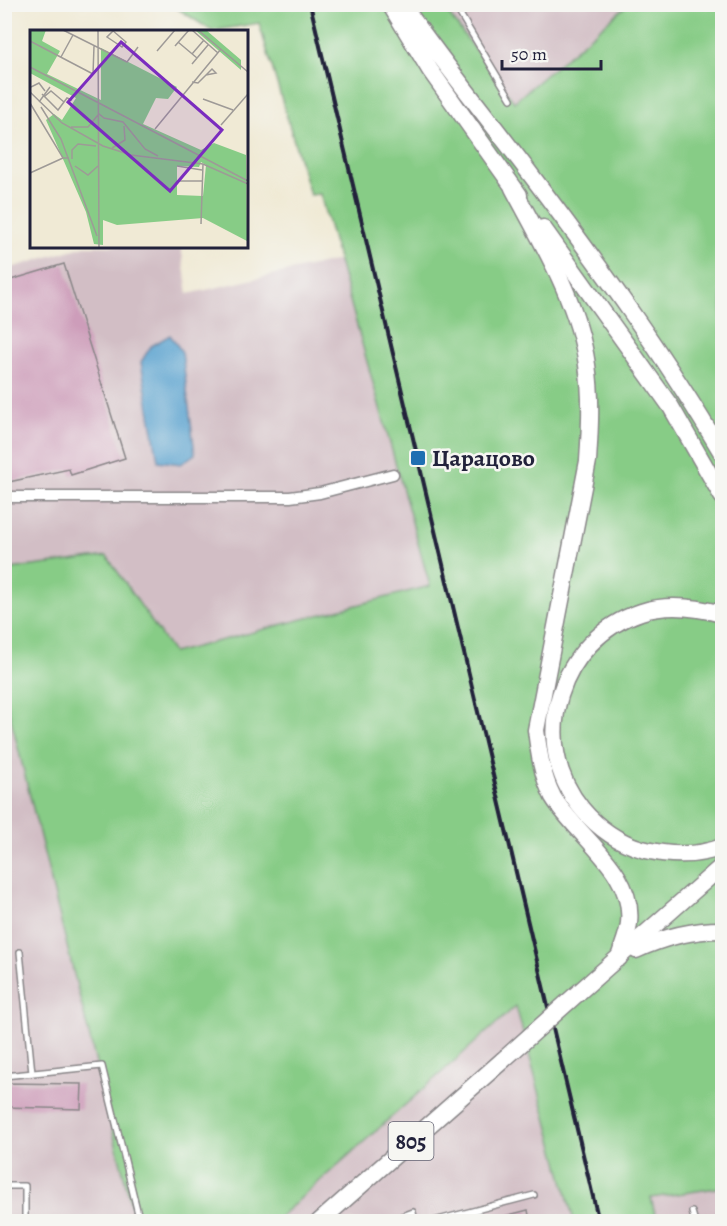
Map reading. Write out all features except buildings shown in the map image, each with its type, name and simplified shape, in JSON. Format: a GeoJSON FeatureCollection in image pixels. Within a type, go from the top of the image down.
{"type":"FeatureCollection","features":[{"type":"Feature","properties":{"kind":"main road"},"geometry":{"type":"LineString","coordinates":[[390,4],[430,70],[624,339],[670,407],[723,496]]}},
{"type":"Feature","properties":{"kind":"main road"},"geometry":{"type":"LineString","coordinates":[[402,4],[445,65],[530,173],[641,325],[688,395],[723,453]]}},
{"type":"Feature","properties":{"kind":"main road"},"geometry":{"type":"LineString","coordinates":[[513,188],[571,306],[587,363],[591,416],[588,461],[536,730],[541,766],[552,795],[566,816],[614,871],[624,888],[630,908],[629,926],[619,958]]}},
{"type":"Feature","properties":{"kind":"main road"},"geometry":{"type":"LineString","coordinates":[[723,614],[697,607],[670,606],[643,611],[617,622],[596,638],[578,657],[565,679],[557,701],[554,724],[555,750],[562,775],[573,798],[607,834],[631,846],[657,853],[683,855],[723,848]]}},
{"type":"Feature","properties":{"kind":"main road","name":"805"},"geometry":{"type":"LineString","coordinates":[[319,1221],[723,866]]}},
{"type":"Feature","properties":{"kind":"main road"},"geometry":{"type":"LineString","coordinates":[[619,958],[670,936],[698,930],[723,930]]}},
{"type":"Feature","properties":{"kind":"street"},"geometry":{"type":"LineString","coordinates":[[4,497],[290,497],[320,493],[393,474]]}},
{"type":"Feature","properties":{"kind":"lane"},"geometry":{"type":"LineString","coordinates":[[454,4],[511,99]]}},
{"type":"Feature","properties":{"kind":"lane"},"geometry":{"type":"LineString","coordinates":[[20,952],[32,1073]]}},
{"type":"Feature","properties":{"kind":"lane"},"geometry":{"type":"LineString","coordinates":[[4,1076],[102,1066],[140,1221]]}},
{"type":"Feature","properties":{"kind":"lane"},"geometry":{"type":"LineString","coordinates":[[4,1186],[26,1186],[25,1221]]}},
{"type":"Feature","properties":{"kind":"lane"},"geometry":{"type":"LineString","coordinates":[[430,1221],[534,1196]]}},
{"type":"Feature","properties":{"kind":"lane"},"geometry":{"type":"LineString","coordinates":[[386,1221],[413,1212],[415,1221]]}},
{"type":"Feature","properties":{"kind":"lane"},"geometry":{"type":"LineString","coordinates":[[693,1212],[695,1221]]}},
{"type":"Feature","properties":{"kind":"shaded area"},"geometry":{"type":"Polygon","coordinates":[[[442,5],[627,5],[514,102],[442,5]]]}},
{"type":"Feature","properties":{"kind":"shaded area"},"geometry":{"type":"Polygon","coordinates":[[[78,248],[181,248],[188,294],[339,260],[430,586],[173,653],[107,556],[5,570],[4,270],[78,248]]]}},
{"type":"Feature","properties":{"kind":"shaded area"},"geometry":{"type":"Polygon","coordinates":[[[5,695],[135,1221],[5,1221],[5,695]]]}},
{"type":"Feature","properties":{"kind":"shaded area"},"geometry":{"type":"Polygon","coordinates":[[[517,1006],[574,1221],[275,1221],[517,1006]]]}},
{"type":"Feature","properties":{"kind":"shaded area"},"geometry":{"type":"Polygon","coordinates":[[[722,1187],[722,1221],[657,1221],[651,1198],[722,1187]]]}},
{"type":"Feature","properties":{"kind":"green space"},"geometry":{"type":"Polygon","coordinates":[[[172,5],[442,5],[514,102],[627,5],[722,5],[722,1187],[651,1198],[657,1221],[574,1221],[516,1006],[275,1221],[135,1221],[5,695],[4,570],[107,556],[173,653],[430,586],[320,194],[310,195],[259,23],[210,30],[172,5]]]}},
{"type":"Feature","properties":{"kind":"water"},"geometry":{"type":"Polygon","coordinates":[[[170,335],[182,352],[195,454],[181,464],[158,461],[141,362],[151,346],[170,335]]]}},
{"type":"Feature","properties":{"kind":"railway"},"geometry":{"type":"LineString","coordinates":[[310,4],[599,1222]]}},
{"type":"Feature","properties":{"kind":"place","name":"Царацово"},"geometry":{"type":"Point","coordinates":[418,458]}}]}
